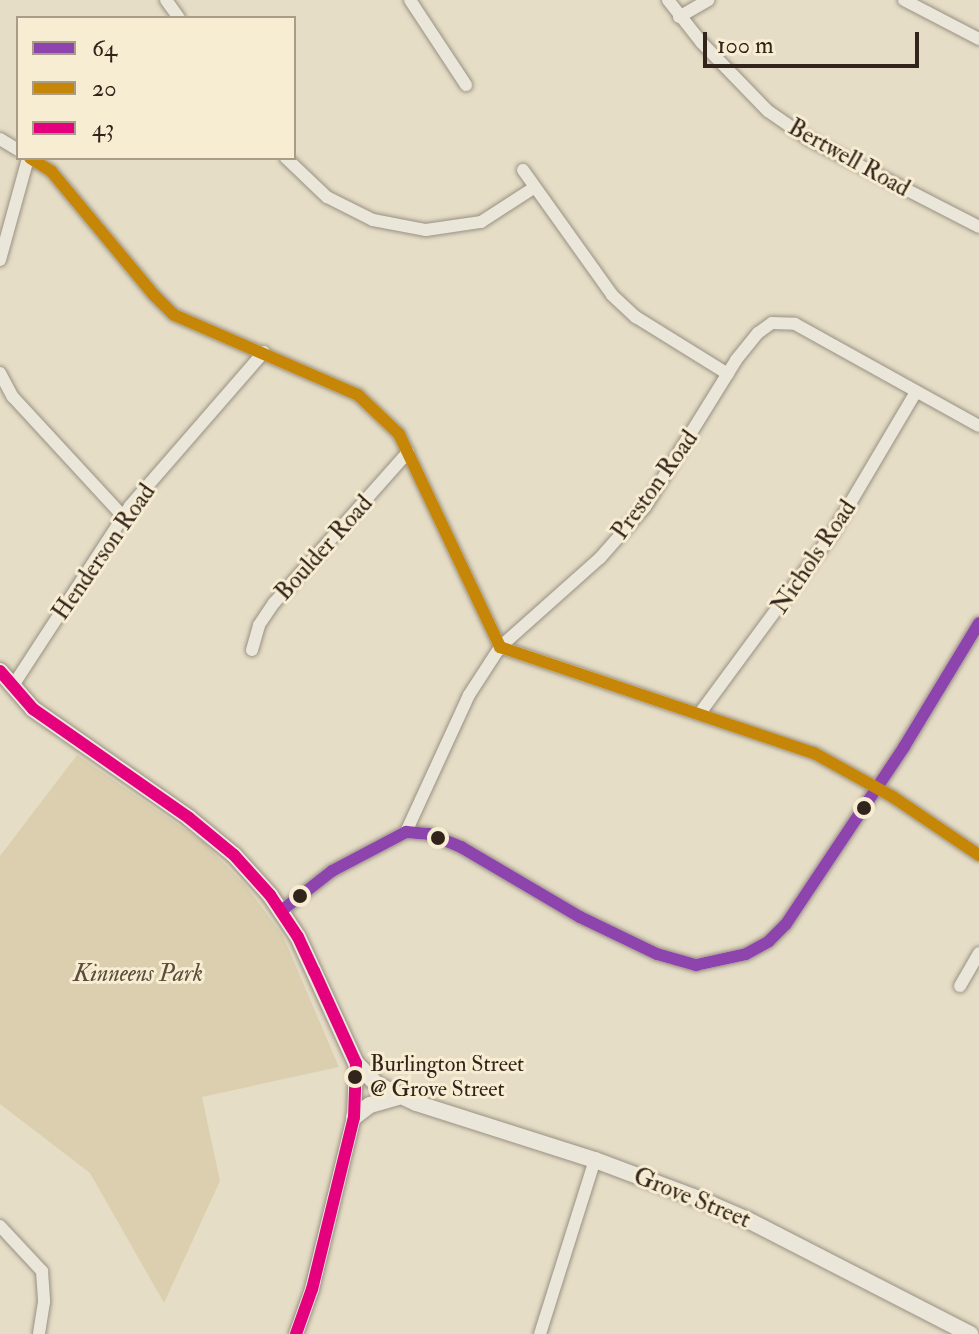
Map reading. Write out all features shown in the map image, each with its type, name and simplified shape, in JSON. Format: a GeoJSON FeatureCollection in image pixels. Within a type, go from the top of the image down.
{"type":"FeatureCollection","features":[{"type":"Feature","properties":{"kind":"main road"},"geometry":{"type":"LineString","coordinates":[[0,671],[33,709],[189,818],[234,855],[270,895],[298,937],[356,1063]]}},
{"type":"Feature","properties":{"kind":"main road","name":"Grove Street"},"geometry":{"type":"LineString","coordinates":[[356,1063],[376,1084],[398,1097],[595,1160],[748,1220],[970,1334]]}},
{"type":"Feature","properties":{"kind":"main road"},"geometry":{"type":"LineString","coordinates":[[354,1117],[370,1105],[398,1097]]}},
{"type":"Feature","properties":{"kind":"street"},"geometry":{"type":"LineString","coordinates":[[410,0],[466,85]]}},
{"type":"Feature","properties":{"kind":"street","name":"Bertwell Road"},"geometry":{"type":"LineString","coordinates":[[668,0],[679,17],[768,111],[827,150],[979,227]]}},
{"type":"Feature","properties":{"kind":"street"},"geometry":{"type":"LineString","coordinates":[[679,17],[708,0]]}},
{"type":"Feature","properties":{"kind":"street"},"geometry":{"type":"LineString","coordinates":[[904,0],[979,39]]}},
{"type":"Feature","properties":{"kind":"street"},"geometry":{"type":"LineString","coordinates":[[0,260],[28,160]]}},
{"type":"Feature","properties":{"kind":"street"},"geometry":{"type":"LineString","coordinates":[[32,160],[51,171],[174,315],[358,395],[399,434],[500,647],[814,753],[979,855]]}},
{"type":"Feature","properties":{"kind":"street"},"geometry":{"type":"LineString","coordinates":[[288,160],[327,197],[373,220],[426,230],[481,222],[535,187]]}},
{"type":"Feature","properties":{"kind":"street"},"geometry":{"type":"LineString","coordinates":[[523,170],[612,295],[636,317],[728,374]]}},
{"type":"Feature","properties":{"kind":"street","name":"Preston Road"},"geometry":{"type":"LineString","coordinates":[[406,832],[469,695],[500,647],[600,558],[645,507],[728,374],[758,333],[772,323],[795,324],[979,426]]}},
{"type":"Feature","properties":{"kind":"street","name":"Henderson Road"},"geometry":{"type":"LineString","coordinates":[[14,684],[123,516],[264,352]]}},
{"type":"Feature","properties":{"kind":"street"},"geometry":{"type":"LineString","coordinates":[[0,373],[13,397],[123,516]]}},
{"type":"Feature","properties":{"kind":"street","name":"Nichols Road"},"geometry":{"type":"LineString","coordinates":[[700,713],[824,546],[916,392]]}},
{"type":"Feature","properties":{"kind":"street","name":"Boulder Road"},"geometry":{"type":"LineString","coordinates":[[252,650],[259,625],[274,603],[408,452]]}},
{"type":"Feature","properties":{"kind":"street"},"geometry":{"type":"LineString","coordinates":[[281,911],[332,871],[406,832],[429,834],[461,847],[580,917],[657,954],[696,965],[746,954],[777,933],[825,869],[979,623]]}},
{"type":"Feature","properties":{"kind":"street"},"geometry":{"type":"LineString","coordinates":[[960,986],[979,953]]}},
{"type":"Feature","properties":{"kind":"street"},"geometry":{"type":"LineString","coordinates":[[296,1334],[312,1289],[354,1117],[356,1063]]}},
{"type":"Feature","properties":{"kind":"street"},"geometry":{"type":"LineString","coordinates":[[540,1334],[595,1160]]}},
{"type":"Feature","properties":{"kind":"street"},"geometry":{"type":"LineString","coordinates":[[0,1226],[42,1271],[44,1302],[39,1334]]}},
{"type":"Feature","properties":{"kind":"green space","name":"Kinneens Park"},"geometry":{"type":"Polygon","coordinates":[[[77,755],[203,842],[246,886],[283,936],[339,1067],[202,1097],[220,1181],[164,1303],[90,1173],[0,1104],[0,856],[77,755]]]}},
{"type":"Feature","properties":{"kind":"transit line","name":"20"},"geometry":{"type":"LineString","coordinates":[[33,160],[51,171],[174,315],[358,395],[399,434],[500,647],[814,753],[893,797],[979,855]]}},
{"type":"Feature","properties":{"kind":"transit line","name":"64"},"geometry":{"type":"LineString","coordinates":[[281,911],[332,871],[406,832],[429,834],[461,847],[580,917],[657,954],[696,965],[746,954],[769,941],[786,924],[904,747],[979,623]]}},
{"type":"Feature","properties":{"kind":"transit line","name":"43"},"geometry":{"type":"LineString","coordinates":[[0,671],[33,709],[189,818],[234,855],[270,895],[298,937],[356,1063],[354,1117],[312,1289],[296,1334]]}},
{"type":"Feature","properties":{"kind":"place","name":"Burlington Street @ Grove Street"},"geometry":{"type":"Point","coordinates":[355,1077]}}]}
